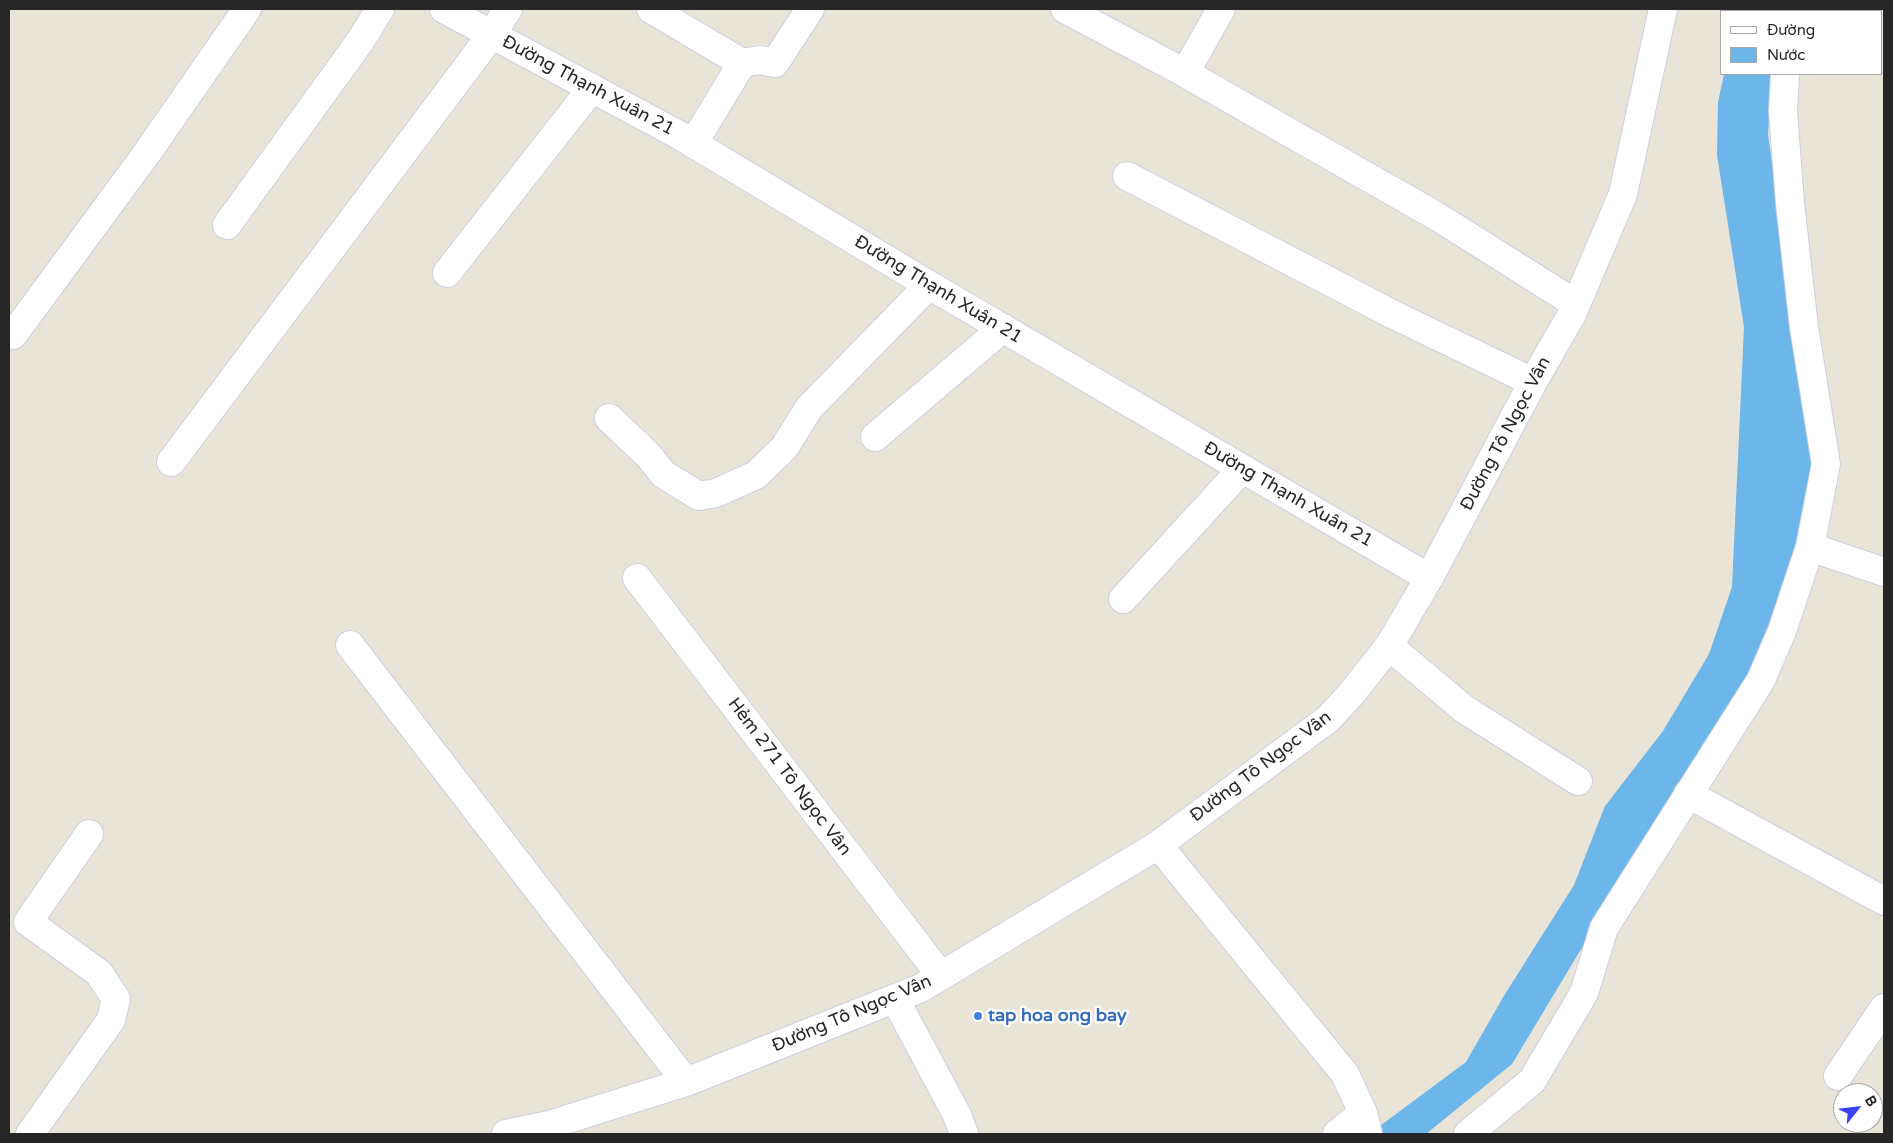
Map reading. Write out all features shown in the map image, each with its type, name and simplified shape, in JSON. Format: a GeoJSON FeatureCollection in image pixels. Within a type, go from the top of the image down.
{"type":"FeatureCollection","features":[{"type":"Feature","properties":{"kind":"street"},"geometry":{"type":"LineString","coordinates":[[13,335],[147,153],[247,9]]}},
{"type":"Feature","properties":{"kind":"street"},"geometry":{"type":"LineString","coordinates":[[227,226],[362,40],[380,9]]}},
{"type":"Feature","properties":{"kind":"street","name":"Đường Thạnh Xuân 21"},"geometry":{"type":"LineString","coordinates":[[444,9],[694,144],[929,285],[1429,578]]}},
{"type":"Feature","properties":{"kind":"street"},"geometry":{"type":"LineString","coordinates":[[172,462],[492,34],[508,9]]}},
{"type":"Feature","properties":{"kind":"street"},"geometry":{"type":"LineString","coordinates":[[651,9],[742,63],[760,60],[775,63],[810,9]]}},
{"type":"Feature","properties":{"kind":"street"},"geometry":{"type":"LineString","coordinates":[[1065,9],[1185,73],[1438,217],[1576,304]]}},
{"type":"Feature","properties":{"kind":"street"},"geometry":{"type":"LineString","coordinates":[[1185,73],[1221,9]]}},
{"type":"Feature","properties":{"kind":"street","name":"Đường Tô Ngọc Vân"},"geometry":{"type":"LineString","coordinates":[[506,1134],[549,1126],[578,1126],[921,988],[1158,845],[1328,719],[1352,694],[1389,646],[1429,578],[1576,304],[1623,194],[1663,9]]}},
{"type":"Feature","properties":{"kind":"street"},"geometry":{"type":"LineString","coordinates":[[694,144],[742,63]]}},
{"type":"Feature","properties":{"kind":"street"},"geometry":{"type":"LineString","coordinates":[[1468,1134],[1532,1081],[1584,993],[1604,928],[1761,680],[1782,631],[1810,547],[1826,464],[1804,327],[1792,222],[1783,111],[1785,75]]}},
{"type":"Feature","properties":{"kind":"street"},"geometry":{"type":"LineString","coordinates":[[447,273],[592,88]]}},
{"type":"Feature","properties":{"kind":"street"},"geometry":{"type":"LineString","coordinates":[[1127,176],[1392,314],[1533,382]]}},
{"type":"Feature","properties":{"kind":"street"},"geometry":{"type":"LineString","coordinates":[[609,418],[649,456],[663,474],[699,496],[716,493],[756,475],[784,448],[809,408],[929,285]]}},
{"type":"Feature","properties":{"kind":"street"},"geometry":{"type":"LineString","coordinates":[[875,437],[1003,328]]}},
{"type":"Feature","properties":{"kind":"street"},"geometry":{"type":"LineString","coordinates":[[1123,599],[1242,469]]}},
{"type":"Feature","properties":{"kind":"street"},"geometry":{"type":"LineString","coordinates":[[1810,547],[1884,572]]}},
{"type":"Feature","properties":{"kind":"street","name":"Hẻm 271 Tô Ngọc Vân"},"geometry":{"type":"LineString","coordinates":[[637,578],[942,976]]}},
{"type":"Feature","properties":{"kind":"street"},"geometry":{"type":"LineString","coordinates":[[350,645],[686,1082]]}},
{"type":"Feature","properties":{"kind":"street"},"geometry":{"type":"LineString","coordinates":[[1389,646],[1464,709],[1578,781]]}},
{"type":"Feature","properties":{"kind":"street"},"geometry":{"type":"LineString","coordinates":[[1688,794],[1884,900]]}},
{"type":"Feature","properties":{"kind":"street"},"geometry":{"type":"LineString","coordinates":[[30,1134],[111,1020],[116,999],[99,974],[28,922],[89,834]]}},
{"type":"Feature","properties":{"kind":"street"},"geometry":{"type":"LineString","coordinates":[[1158,845],[1345,1074],[1366,1124],[1338,1134]]}},
{"type":"Feature","properties":{"kind":"street"},"geometry":{"type":"LineString","coordinates":[[895,999],[957,1115],[964,1134]]}},
{"type":"Feature","properties":{"kind":"street"},"geometry":{"type":"LineString","coordinates":[[1838,1076],[1884,1008]]}},
{"type":"Feature","properties":{"kind":"water"},"geometry":{"type":"Polygon","coordinates":[[[1724,75],[1772,75],[1768,134],[1794,322],[1815,427],[1813,496],[1773,650],[1595,926],[1512,1064],[1426,1134],[1369,1134],[1466,1062],[1505,994],[1574,885],[1605,806],[1663,731],[1709,654],[1732,587],[1744,327],[1717,155],[1718,102],[1724,75]]]}},
{"type":"Feature","properties":{"kind":"place","name":"tap hoa ong bay"},"geometry":{"type":"Point","coordinates":[978,1016]}}]}
